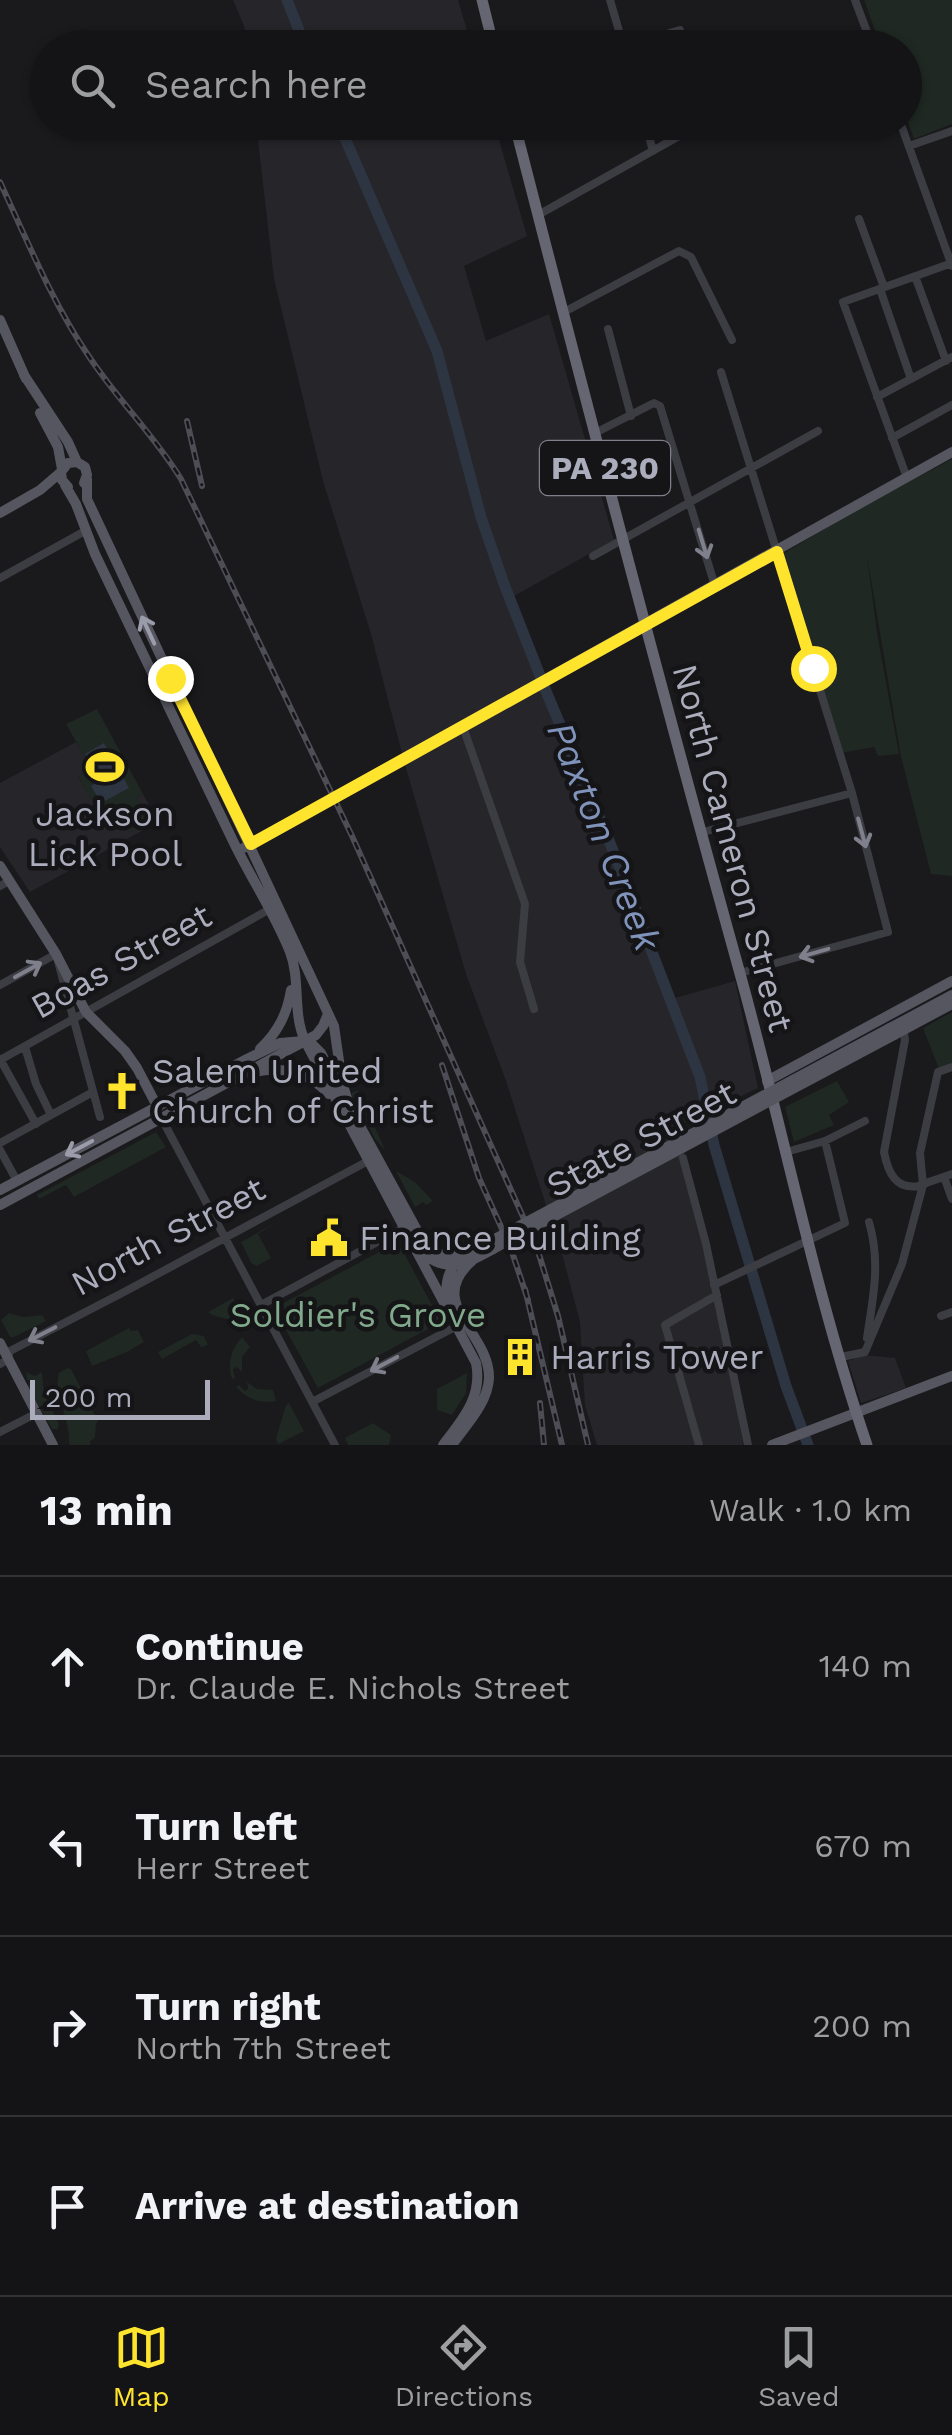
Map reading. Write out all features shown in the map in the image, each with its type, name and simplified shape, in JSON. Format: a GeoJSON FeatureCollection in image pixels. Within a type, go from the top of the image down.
{"type":"FeatureCollection","features":[{"type":"Feature","properties":{"kind":"highway"},"geometry":{"type":"LineString","coordinates":[[482,0],[490,30]]}},
{"type":"Feature","properties":{"kind":"highway","name":"North Cameron Street"},"geometry":{"type":"LineString","coordinates":[[519,140],[856,1413]]}},
{"type":"Feature","properties":{"kind":"highway","name":"PA 230"},"geometry":{"type":"LineString","coordinates":[[856,1413],[868,1445]]}},
{"type":"Feature","properties":{"kind":"main road"},"geometry":{"type":"LineString","coordinates":[[0,320],[8,348],[77,462],[85,467],[87,499],[337,1032],[345,1108],[368,1161],[476,1364],[478,1383],[473,1402],[442,1445]]}},
{"type":"Feature","properties":{"kind":"main road"},"geometry":{"type":"LineString","coordinates":[[24,375],[54,436],[63,477],[85,531],[292,959],[297,1014],[305,1041],[425,1245],[444,1256],[470,1257],[457,1278],[454,1293],[486,1362],[489,1379],[479,1407],[452,1445]]}},
{"type":"Feature","properties":{"kind":"main road"},"geometry":{"type":"LineString","coordinates":[[238,851],[952,452]]}},
{"type":"Feature","properties":{"kind":"main road"},"geometry":{"type":"LineString","coordinates":[[0,513],[63,477],[68,463],[77,462]]}},
{"type":"Feature","properties":{"kind":"main road"},"geometry":{"type":"LineString","coordinates":[[63,477],[78,488],[86,479]]}},
{"type":"Feature","properties":{"kind":"main road"},"geometry":{"type":"LineString","coordinates":[[85,531],[100,524]]}},
{"type":"Feature","properties":{"kind":"main road"},"geometry":{"type":"LineString","coordinates":[[0,866],[5,884],[56,954],[86,1012],[125,1050],[162,1118]]}},
{"type":"Feature","properties":{"kind":"main road"},"geometry":{"type":"LineString","coordinates":[[247,1058],[268,1041],[284,1017],[292,959]]}},
{"type":"Feature","properties":{"kind":"main road","name":"State Street"},"geometry":{"type":"LineString","coordinates":[[767,1081],[952,981]]}},
{"type":"Feature","properties":{"kind":"main road","name":"State Street"},"geometry":{"type":"LineString","coordinates":[[897,1029],[952,995]]}},
{"type":"Feature","properties":{"kind":"main road","name":"State Street"},"geometry":{"type":"LineString","coordinates":[[452,1266],[897,1029],[952,1004]]}},
{"type":"Feature","properties":{"kind":"main road"},"geometry":{"type":"LineString","coordinates":[[0,1205],[305,1041],[320,1031],[328,1013]]}},
{"type":"Feature","properties":{"kind":"main road"},"geometry":{"type":"LineString","coordinates":[[0,1190],[247,1058],[280,1043],[305,1041]]}},
{"type":"Feature","properties":{"kind":"main road"},"geometry":{"type":"LineString","coordinates":[[243,1076],[266,1070],[296,1072],[316,1082],[345,1108]]}},
{"type":"Feature","properties":{"kind":"main road"},"geometry":{"type":"LineString","coordinates":[[410,1240],[430,1260],[452,1266],[446,1287],[450,1313]]}},
{"type":"Feature","properties":{"kind":"main road"},"geometry":{"type":"LineString","coordinates":[[0,1343],[4,1362],[53,1445]]}},
{"type":"Feature","properties":{"kind":"main road"},"geometry":{"type":"LineString","coordinates":[[772,1445],[952,1376]]}},
{"type":"Feature","properties":{"kind":"street"},"geometry":{"type":"LineString","coordinates":[[610,0],[619,30]]}},
{"type":"Feature","properties":{"kind":"street"},"geometry":{"type":"LineString","coordinates":[[856,0],[867,30]]}},
{"type":"Feature","properties":{"kind":"street"},"geometry":{"type":"LineString","coordinates":[[909,146],[952,130]]}},
{"type":"Feature","properties":{"kind":"street"},"geometry":{"type":"LineString","coordinates":[[650,140],[653,150]]}},
{"type":"Feature","properties":{"kind":"street"},"geometry":{"type":"LineString","coordinates":[[538,215],[672,140]]}},
{"type":"Feature","properties":{"kind":"street"},"geometry":{"type":"LineString","coordinates":[[906,478],[843,302],[952,264],[907,140]]}},
{"type":"Feature","properties":{"kind":"street"},"geometry":{"type":"LineString","coordinates":[[859,218],[911,379]]}},
{"type":"Feature","properties":{"kind":"street"},"geometry":{"type":"LineString","coordinates":[[564,312],[679,251],[692,257],[732,340]]}},
{"type":"Feature","properties":{"kind":"street"},"geometry":{"type":"LineString","coordinates":[[878,397],[949,359],[915,276]]}},
{"type":"Feature","properties":{"kind":"street"},"geometry":{"type":"LineString","coordinates":[[608,329],[632,416]]}},
{"type":"Feature","properties":{"kind":"street"},"geometry":{"type":"LineString","coordinates":[[721,372],[852,793],[888,932],[740,973]]}},
{"type":"Feature","properties":{"kind":"street"},"geometry":{"type":"LineString","coordinates":[[595,433],[657,402],[716,586]]}},
{"type":"Feature","properties":{"kind":"street"},"geometry":{"type":"LineString","coordinates":[[892,438],[952,405]]}},
{"type":"Feature","properties":{"kind":"street"},"geometry":{"type":"LineString","coordinates":[[594,556],[818,431]]}},
{"type":"Feature","properties":{"kind":"street"},"geometry":{"type":"LineString","coordinates":[[0,578],[85,531]]}},
{"type":"Feature","properties":{"kind":"street"},"geometry":{"type":"LineString","coordinates":[[463,727],[525,904],[520,962],[534,1010]]}},
{"type":"Feature","properties":{"kind":"street"},"geometry":{"type":"LineString","coordinates":[[703,832],[852,793]]}},
{"type":"Feature","properties":{"kind":"street","name":"Boas Street"},"geometry":{"type":"LineString","coordinates":[[0,1060],[270,908]]}},
{"type":"Feature","properties":{"kind":"street"},"geometry":{"type":"LineString","coordinates":[[0,985],[56,954],[100,1117]]}},
{"type":"Feature","properties":{"kind":"street"},"geometry":{"type":"LineString","coordinates":[[897,1029],[905,1040],[884,1152],[894,1178],[906,1188],[948,1176],[952,1199]]}},
{"type":"Feature","properties":{"kind":"street"},"geometry":{"type":"LineString","coordinates":[[25,1046],[36,1084],[51,1115]]}},
{"type":"Feature","properties":{"kind":"street"},"geometry":{"type":"LineString","coordinates":[[0,1060],[36,1124]]}},
{"type":"Feature","properties":{"kind":"street"},"geometry":{"type":"LineString","coordinates":[[865,1352],[902,1264],[923,1185],[920,1154],[938,1072],[952,1066]]}},
{"type":"Feature","properties":{"kind":"street"},"geometry":{"type":"LineString","coordinates":[[17,1181],[0,1146],[92,1092]]}},
{"type":"Feature","properties":{"kind":"street"},"geometry":{"type":"LineString","coordinates":[[162,1118],[335,1445]]}},
{"type":"Feature","properties":{"kind":"street"},"geometry":{"type":"LineString","coordinates":[[786,1152],[825,1141],[865,1121]]}},
{"type":"Feature","properties":{"kind":"street"},"geometry":{"type":"LineString","coordinates":[[699,1445],[665,1324],[747,1270],[845,1223],[825,1141]]}},
{"type":"Feature","properties":{"kind":"street"},"geometry":{"type":"LineString","coordinates":[[683,1158],[716,1290],[748,1445]]}},
{"type":"Feature","properties":{"kind":"street","name":"North Street"},"geometry":{"type":"LineString","coordinates":[[4,1362],[10,1351],[368,1161]]}},
{"type":"Feature","properties":{"kind":"street"},"geometry":{"type":"LineString","coordinates":[[865,1352],[876,1270],[869,1222]]}},
{"type":"Feature","properties":{"kind":"street"},"geometry":{"type":"LineString","coordinates":[[261,1306],[403,1228]]}},
{"type":"Feature","properties":{"kind":"street"},"geometry":{"type":"LineString","coordinates":[[941,1316],[952,1312]]}},
{"type":"Feature","properties":{"kind":"street"},"geometry":{"type":"LineString","coordinates":[[312,1402],[457,1326]]}},
{"type":"Feature","properties":{"kind":"street"},"geometry":{"type":"LineString","coordinates":[[840,1357],[865,1352]]}},
{"type":"Feature","properties":{"kind":"street"},"geometry":{"type":"LineString","coordinates":[[0,1432],[35,1414]]}},
{"type":"Feature","properties":{"kind":"shaded area"},"geometry":{"type":"Polygon","coordinates":[[[233,0],[458,0],[467,30],[245,30],[233,0]]]}},
{"type":"Feature","properties":{"kind":"shaded area"},"geometry":{"type":"Polygon","coordinates":[[[258,140],[499,140],[527,236],[464,266],[486,341],[549,314],[614,540],[514,596],[668,1000],[735,981],[758,1088],[677,1127],[731,1365],[743,1445],[597,1445],[585,1405],[580,1322],[564,1261],[506,1081],[466,974],[371,634],[323,481],[274,279],[258,140]]]}},
{"type":"Feature","properties":{"kind":"shaded area"},"geometry":{"type":"Polygon","coordinates":[[[76,742],[92,769],[78,777],[101,815],[143,794],[158,822],[30,892],[0,847],[0,783],[76,742]]]}},
{"type":"Feature","properties":{"kind":"shaded area"},"geometry":{"type":"Polygon","coordinates":[[[864,1355],[895,1358],[906,1388],[861,1403],[848,1361],[864,1355]]]}},
{"type":"Feature","properties":{"kind":"green space"},"geometry":{"type":"Polygon","coordinates":[[[864,0],[952,0],[952,124],[922,136],[922,30],[875,30],[864,0]]]}},
{"type":"Feature","properties":{"kind":"green space"},"geometry":{"type":"Polygon","coordinates":[[[952,459],[952,876],[931,874],[901,757],[867,556],[899,754],[878,756],[874,747],[841,753],[781,555],[952,459]]]}},
{"type":"Feature","properties":{"kind":"green space"},"geometry":{"type":"Polygon","coordinates":[[[97,709],[143,794],[137,797],[150,823],[132,832],[119,806],[100,816],[78,776],[91,768],[66,724],[97,709]]]}},
{"type":"Feature","properties":{"kind":"green space"},"geometry":{"type":"Polygon","coordinates":[[[952,1012],[952,1064],[939,1069],[923,1028],[952,1012]]]}},
{"type":"Feature","properties":{"kind":"green space"},"geometry":{"type":"Polygon","coordinates":[[[837,1081],[849,1102],[829,1115],[834,1125],[794,1142],[785,1107],[837,1081]]]}},
{"type":"Feature","properties":{"kind":"green space"},"geometry":{"type":"Polygon","coordinates":[[[357,1090],[360,1093],[385,1150],[352,1096],[357,1090]]]}},
{"type":"Feature","properties":{"kind":"green space"},"geometry":{"type":"Polygon","coordinates":[[[156,1132],[166,1147],[74,1197],[66,1185],[39,1199],[37,1195],[156,1132]]]}},
{"type":"Feature","properties":{"kind":"green space"},"geometry":{"type":"Polygon","coordinates":[[[396,1171],[415,1182],[433,1201],[415,1207],[396,1171]]]}},
{"type":"Feature","properties":{"kind":"green space"},"geometry":{"type":"Polygon","coordinates":[[[279,1221],[258,1234],[271,1258],[257,1266],[251,1263],[241,1242],[279,1221]]]}},
{"type":"Feature","properties":{"kind":"green space","name":"Soldier's Grove"},"geometry":{"type":"Polygon","coordinates":[[[398,1242],[441,1322],[318,1388],[274,1308],[398,1242]]]}},
{"type":"Feature","properties":{"kind":"green space"},"geometry":{"type":"Polygon","coordinates":[[[233,1298],[247,1325],[208,1312],[233,1298]]]}},
{"type":"Feature","properties":{"kind":"green space"},"geometry":{"type":"Polygon","coordinates":[[[9,1313],[23,1317],[42,1315],[46,1321],[10,1337],[1,1320],[9,1313]]]}},
{"type":"Feature","properties":{"kind":"green space"},"geometry":{"type":"Polygon","coordinates":[[[129,1328],[138,1330],[144,1342],[92,1366],[86,1351],[129,1328]]]}},
{"type":"Feature","properties":{"kind":"green space"},"geometry":{"type":"Polygon","coordinates":[[[192,1334],[204,1336],[208,1345],[201,1347],[196,1340],[162,1359],[158,1352],[192,1334]]]}},
{"type":"Feature","properties":{"kind":"green space"},"geometry":{"type":"Polygon","coordinates":[[[242,1337],[250,1347],[242,1357],[242,1372],[237,1367],[233,1369],[232,1379],[231,1357],[242,1337]]]}},
{"type":"Feature","properties":{"kind":"green space"},"geometry":{"type":"Polygon","coordinates":[[[67,1368],[98,1421],[90,1445],[69,1443],[58,1382],[59,1373],[67,1368]]]}},
{"type":"Feature","properties":{"kind":"green space"},"geometry":{"type":"Polygon","coordinates":[[[26,1372],[35,1376],[42,1372],[44,1393],[58,1429],[52,1429],[27,1385],[32,1385],[33,1380],[27,1380],[26,1372]]]}},
{"type":"Feature","properties":{"kind":"green space"},"geometry":{"type":"Polygon","coordinates":[[[467,1373],[466,1393],[452,1415],[437,1410],[437,1389],[467,1373]]]}},
{"type":"Feature","properties":{"kind":"green space"},"geometry":{"type":"Polygon","coordinates":[[[247,1382],[257,1389],[273,1390],[276,1401],[264,1402],[244,1395],[236,1387],[239,1385],[245,1391],[247,1382]]]}},
{"type":"Feature","properties":{"kind":"green space"},"geometry":{"type":"Polygon","coordinates":[[[289,1403],[304,1431],[278,1444],[276,1438],[289,1403]]]}},
{"type":"Feature","properties":{"kind":"green space"},"geometry":{"type":"Polygon","coordinates":[[[373,1423],[391,1435],[389,1445],[348,1445],[345,1438],[373,1423]]]}},
{"type":"Feature","properties":{"kind":"water","name":"Jackson Lick Pool"},"geometry":{"type":"Polygon","coordinates":[[[104,743],[129,788],[101,803],[91,786],[100,781],[85,754],[104,743]]]}},
{"type":"Feature","properties":{"kind":"waterway","name":"Paxton Creek"},"geometry":{"type":"LineString","coordinates":[[287,0],[299,30]]}},
{"type":"Feature","properties":{"kind":"waterway","name":"Paxton Creek"},"geometry":{"type":"LineString","coordinates":[[346,140],[437,351],[481,517],[504,584],[700,1077],[714,1145],[786,1386],[808,1445]]}},
{"type":"Feature","properties":{"kind":"railway"},"geometry":{"type":"LineString","coordinates":[[0,182],[75,335],[181,479],[352,836],[537,1248],[558,1316],[588,1445]]}},
{"type":"Feature","properties":{"kind":"railway"},"geometry":{"type":"LineString","coordinates":[[187,421],[202,486]]}},
{"type":"Feature","properties":{"kind":"railway"},"geometry":{"type":"LineString","coordinates":[[442,1065],[479,1178],[511,1249],[528,1300]]}},
{"type":"Feature","properties":{"kind":"railway"},"geometry":{"type":"LineString","coordinates":[[525,1289],[562,1445]]}},
{"type":"Feature","properties":{"kind":"railway"},"geometry":{"type":"LineString","coordinates":[[540,1403],[544,1445]]}},
{"type":"Feature","properties":{"kind":"place","name":"Jackson Lick Pool"},"geometry":{"type":"Point","coordinates":[105,767]}},
{"type":"Feature","properties":{"kind":"place","name":"Salem United Church of Christ"},"geometry":{"type":"Point","coordinates":[122,1091]}},
{"type":"Feature","properties":{"kind":"place","name":"Finance Building"},"geometry":{"type":"Point","coordinates":[329,1238]}},
{"type":"Feature","properties":{"kind":"place","name":"Harris Tower"},"geometry":{"type":"Point","coordinates":[520,1357]}},
{"type":"Feature","properties":{"kind":"route"},"geometry":{"type":"LineString","coordinates":[[170,678],[251,844],[777,552],[813,668]]}}]}
